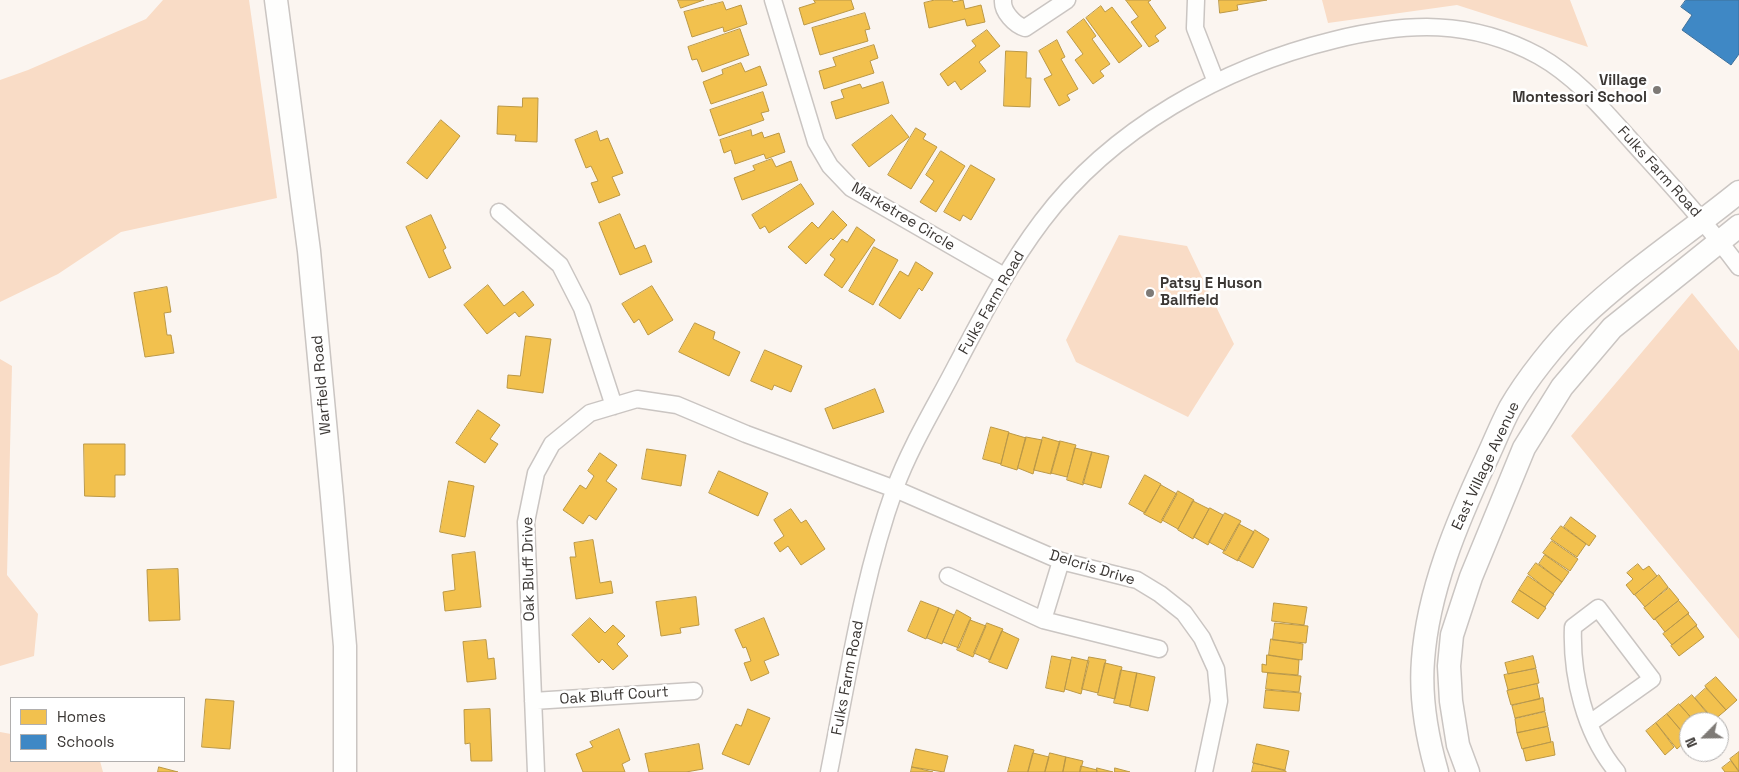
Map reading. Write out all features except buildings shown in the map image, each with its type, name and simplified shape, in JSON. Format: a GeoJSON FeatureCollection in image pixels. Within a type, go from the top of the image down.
{"type":"FeatureCollection","features":[{"type":"Feature","properties":{"kind":"street","name":"Warfield Road"},"geometry":{"type":"LineString","coordinates":[[276,0],[309,251],[331,487],[344,646],[345,772]]}},
{"type":"Feature","properties":{"kind":"street","name":"Marketree Circle"},"geometry":{"type":"LineString","coordinates":[[773,0],[816,142],[830,166],[851,188],[1004,276]]}},
{"type":"Feature","properties":{"kind":"street"},"geometry":{"type":"LineString","coordinates":[[1003,0],[1002,5],[1008,14],[1018,26],[1026,28],[1067,0]]}},
{"type":"Feature","properties":{"kind":"street"},"geometry":{"type":"LineString","coordinates":[[1196,0],[1196,28],[1216,82]]}},
{"type":"Feature","properties":{"kind":"street","name":"Fulks Farm Road"},"geometry":{"type":"LineString","coordinates":[[830,772],[869,574],[895,488],[910,453],[1004,276],[1044,218],[1095,163],[1156,116],[1216,82],[1290,51],[1378,29],[1437,26],[1492,36],[1539,56],[1582,87],[1704,220],[1739,267]]}},
{"type":"Feature","properties":{"kind":"street","name":"East Village Avenue"},"geometry":{"type":"LineString","coordinates":[[1437,772],[1428,735],[1424,702],[1422,662],[1426,630],[1433,600],[1454,536],[1510,407],[1552,350],[1579,320],[1619,284],[1739,192]]}},
{"type":"Feature","properties":{"kind":"street"},"geometry":{"type":"LineString","coordinates":[[499,212],[560,265],[582,308],[614,406]]}},
{"type":"Feature","properties":{"kind":"street","name":"East Village Avenue"},"geometry":{"type":"LineString","coordinates":[[1468,772],[1458,745],[1451,701],[1449,666],[1452,636],[1471,577],[1524,448],[1562,387],[1612,328],[1739,226]]}},
{"type":"Feature","properties":{"kind":"street","name":"Oak Bluff Drive"},"geometry":{"type":"LineString","coordinates":[[536,772],[526,522],[536,473],[552,444],[590,413],[637,399],[677,405],[746,434],[895,488]]}},
{"type":"Feature","properties":{"kind":"street","name":"Delcris Drive"},"geometry":{"type":"LineString","coordinates":[[895,488],[1061,562],[1137,580],[1160,594],[1184,613],[1202,638],[1216,669],[1219,702],[1204,772]]}},
{"type":"Feature","properties":{"kind":"street"},"geometry":{"type":"LineString","coordinates":[[1043,620],[1061,562]]}},
{"type":"Feature","properties":{"kind":"street"},"geometry":{"type":"LineString","coordinates":[[948,576],[1043,620],[1159,648]]}},
{"type":"Feature","properties":{"kind":"street"},"geometry":{"type":"LineString","coordinates":[[1590,723],[1652,679],[1598,608],[1573,627],[1572,651],[1583,710],[1610,764],[1617,772]]}},
{"type":"Feature","properties":{"kind":"street","name":"Oak Bluff Court"},"geometry":{"type":"LineString","coordinates":[[532,701],[694,691]]}},
{"type":"Feature","properties":{"kind":"shaded area"},"geometry":{"type":"Polygon","coordinates":[[[163,0],[249,0],[277,198],[121,232],[58,274],[0,302],[0,80],[28,70],[146,19],[163,0]]]}},
{"type":"Feature","properties":{"kind":"shaded area"},"geometry":{"type":"Polygon","coordinates":[[[1322,0],[1570,0],[1588,47],[1457,5],[1328,23],[1322,0]]]}},
{"type":"Feature","properties":{"kind":"shaded area","name":"Patsy E Huson Ballfield"},"geometry":{"type":"Polygon","coordinates":[[[1119,235],[1187,246],[1234,344],[1188,417],[1076,362],[1066,340],[1119,235]]]}},
{"type":"Feature","properties":{"kind":"shaded area"},"geometry":{"type":"Polygon","coordinates":[[[1692,293],[1739,351],[1739,639],[1571,436],[1692,293]]]}},
{"type":"Feature","properties":{"kind":"shaded area"},"geometry":{"type":"Polygon","coordinates":[[[0,359],[12,366],[7,575],[38,614],[34,656],[0,666],[0,359]]]}},
{"type":"Feature","properties":{"kind":"shaded area"},"geometry":{"type":"Polygon","coordinates":[[[0,732],[10,734],[10,762],[100,762],[103,772],[0,772],[0,732]]]}},
{"type":"Feature","properties":{"kind":"place","name":"Village Montessori School"},"geometry":{"type":"Point","coordinates":[1657,90]}},
{"type":"Feature","properties":{"kind":"place","name":"Patsy E Huson Ballfield"},"geometry":{"type":"Point","coordinates":[1150,293]}}]}
